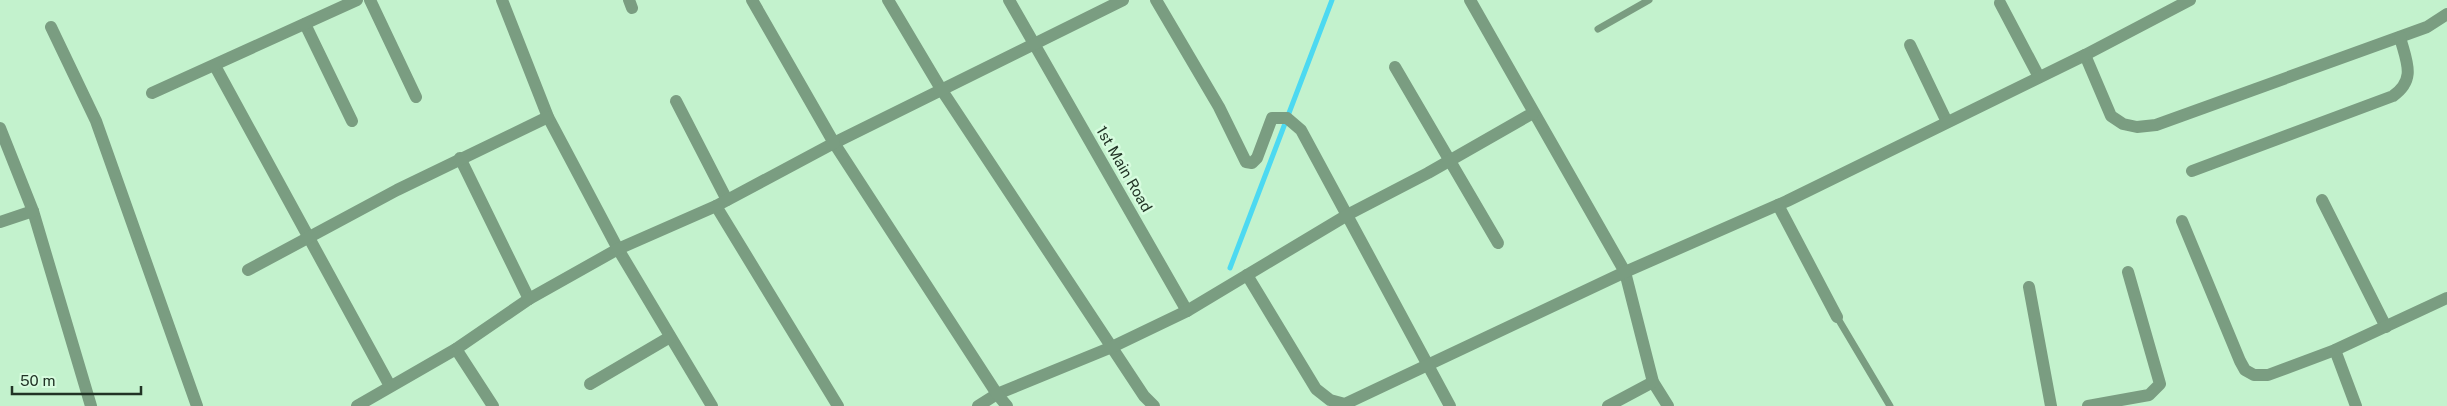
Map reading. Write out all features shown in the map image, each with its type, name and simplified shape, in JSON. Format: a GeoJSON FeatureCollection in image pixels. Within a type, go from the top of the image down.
{"type":"FeatureCollection","features":[{"type":"Feature","properties":{"kind":"street"},"geometry":{"type":"LineString","coordinates":[[152,93],[357,0]]}},
{"type":"Feature","properties":{"kind":"street"},"geometry":{"type":"LineString","coordinates":[[370,0],[416,97]]}},
{"type":"Feature","properties":{"kind":"street"},"geometry":{"type":"LineString","coordinates":[[502,0],[548,117],[618,249],[712,406]]}},
{"type":"Feature","properties":{"kind":"street"},"geometry":{"type":"LineString","coordinates":[[752,0],[834,143],[997,394],[1007,406]]}},
{"type":"Feature","properties":{"kind":"street"},"geometry":{"type":"LineString","coordinates":[[888,0],[941,89],[1112,347],[1154,406]]}},
{"type":"Feature","properties":{"kind":"street","name":"1st Main Road"},"geometry":{"type":"LineString","coordinates":[[1009,0],[1187,311]]}},
{"type":"Feature","properties":{"kind":"street"},"geometry":{"type":"LineString","coordinates":[[357,406],[456,349],[528,300],[618,249],[721,204],[834,143],[1033,42],[1123,0]]}},
{"type":"Feature","properties":{"kind":"street"},"geometry":{"type":"LineString","coordinates":[[1156,0],[1219,107],[1246,162],[1252,163],[1257,158],[1272,118],[1287,118],[1301,130],[1450,406]]}},
{"type":"Feature","properties":{"kind":"street"},"geometry":{"type":"LineString","coordinates":[[1470,0],[1532,113],[1625,272],[1653,382],[1668,406]]}},
{"type":"Feature","properties":{"kind":"street"},"geometry":{"type":"LineString","coordinates":[[1247,275],[1316,389],[1330,400],[1345,404],[1625,272],[1778,205],[2039,77],[2190,0]]}},
{"type":"Feature","properties":{"kind":"street"},"geometry":{"type":"LineString","coordinates":[[2000,3],[2039,77]]}},
{"type":"Feature","properties":{"kind":"street"},"geometry":{"type":"LineString","coordinates":[[2085,54],[2111,116],[2123,124],[2137,127],[2156,125],[2427,27],[2447,14]]}},
{"type":"Feature","properties":{"kind":"street"},"geometry":{"type":"LineString","coordinates":[[305,24],[352,121]]}},
{"type":"Feature","properties":{"kind":"street"},"geometry":{"type":"LineString","coordinates":[[51,27],[96,121],[197,406]]}},
{"type":"Feature","properties":{"kind":"street"},"geometry":{"type":"LineString","coordinates":[[2192,171],[2393,96],[2403,89],[2408,80],[2400,37]]}},
{"type":"Feature","properties":{"kind":"street"},"geometry":{"type":"LineString","coordinates":[[1910,45],[1948,122]]}},
{"type":"Feature","properties":{"kind":"street"},"geometry":{"type":"LineString","coordinates":[[215,66],[390,386]]}},
{"type":"Feature","properties":{"kind":"street"},"geometry":{"type":"LineString","coordinates":[[1395,67],[1498,243]]}},
{"type":"Feature","properties":{"kind":"street"},"geometry":{"type":"LineString","coordinates":[[676,101],[721,204],[838,406]]}},
{"type":"Feature","properties":{"kind":"street"},"geometry":{"type":"LineString","coordinates":[[978,406],[997,394],[1112,347],[1187,311],[1348,214],[1532,113]]}},
{"type":"Feature","properties":{"kind":"street"},"geometry":{"type":"LineString","coordinates":[[248,270],[460,158],[548,117]]}},
{"type":"Feature","properties":{"kind":"street"},"geometry":{"type":"LineString","coordinates":[[0,128],[33,210],[90,406]]}},
{"type":"Feature","properties":{"kind":"street"},"geometry":{"type":"LineString","coordinates":[[460,158],[528,300]]}},
{"type":"Feature","properties":{"kind":"street"},"geometry":{"type":"LineString","coordinates":[[2322,200],[2386,327]]}},
{"type":"Feature","properties":{"kind":"street"},"geometry":{"type":"LineString","coordinates":[[1778,205],[1837,317]]}},
{"type":"Feature","properties":{"kind":"street"},"geometry":{"type":"LineString","coordinates":[[0,222],[33,210]]}},
{"type":"Feature","properties":{"kind":"street"},"geometry":{"type":"LineString","coordinates":[[2182,221],[2245,370],[2254,375],[2268,375],[2335,350],[2447,298]]}},
{"type":"Feature","properties":{"kind":"street"},"geometry":{"type":"LineString","coordinates":[[2088,406],[2117,404],[2149,396],[2160,384],[2128,272]]}},
{"type":"Feature","properties":{"kind":"street"},"geometry":{"type":"LineString","coordinates":[[2029,287],[2051,406]]}},
{"type":"Feature","properties":{"kind":"street"},"geometry":{"type":"LineString","coordinates":[[590,384],[670,337]]}},
{"type":"Feature","properties":{"kind":"street"},"geometry":{"type":"LineString","coordinates":[[456,349],[493,406]]}},
{"type":"Feature","properties":{"kind":"street"},"geometry":{"type":"LineString","coordinates":[[2335,350],[2356,406]]}},
{"type":"Feature","properties":{"kind":"street"},"geometry":{"type":"LineString","coordinates":[[1608,406],[1653,382]]}},
{"type":"Feature","properties":{"kind":"lane"},"geometry":{"type":"LineString","coordinates":[[1598,29],[1649,0]]}},
{"type":"Feature","properties":{"kind":"lane"},"geometry":{"type":"LineString","coordinates":[[1837,317],[1890,406]]}},
{"type":"Feature","properties":{"kind":"waterway"},"geometry":{"type":"LineString","coordinates":[[1230,268],[1332,0]]}}]}
